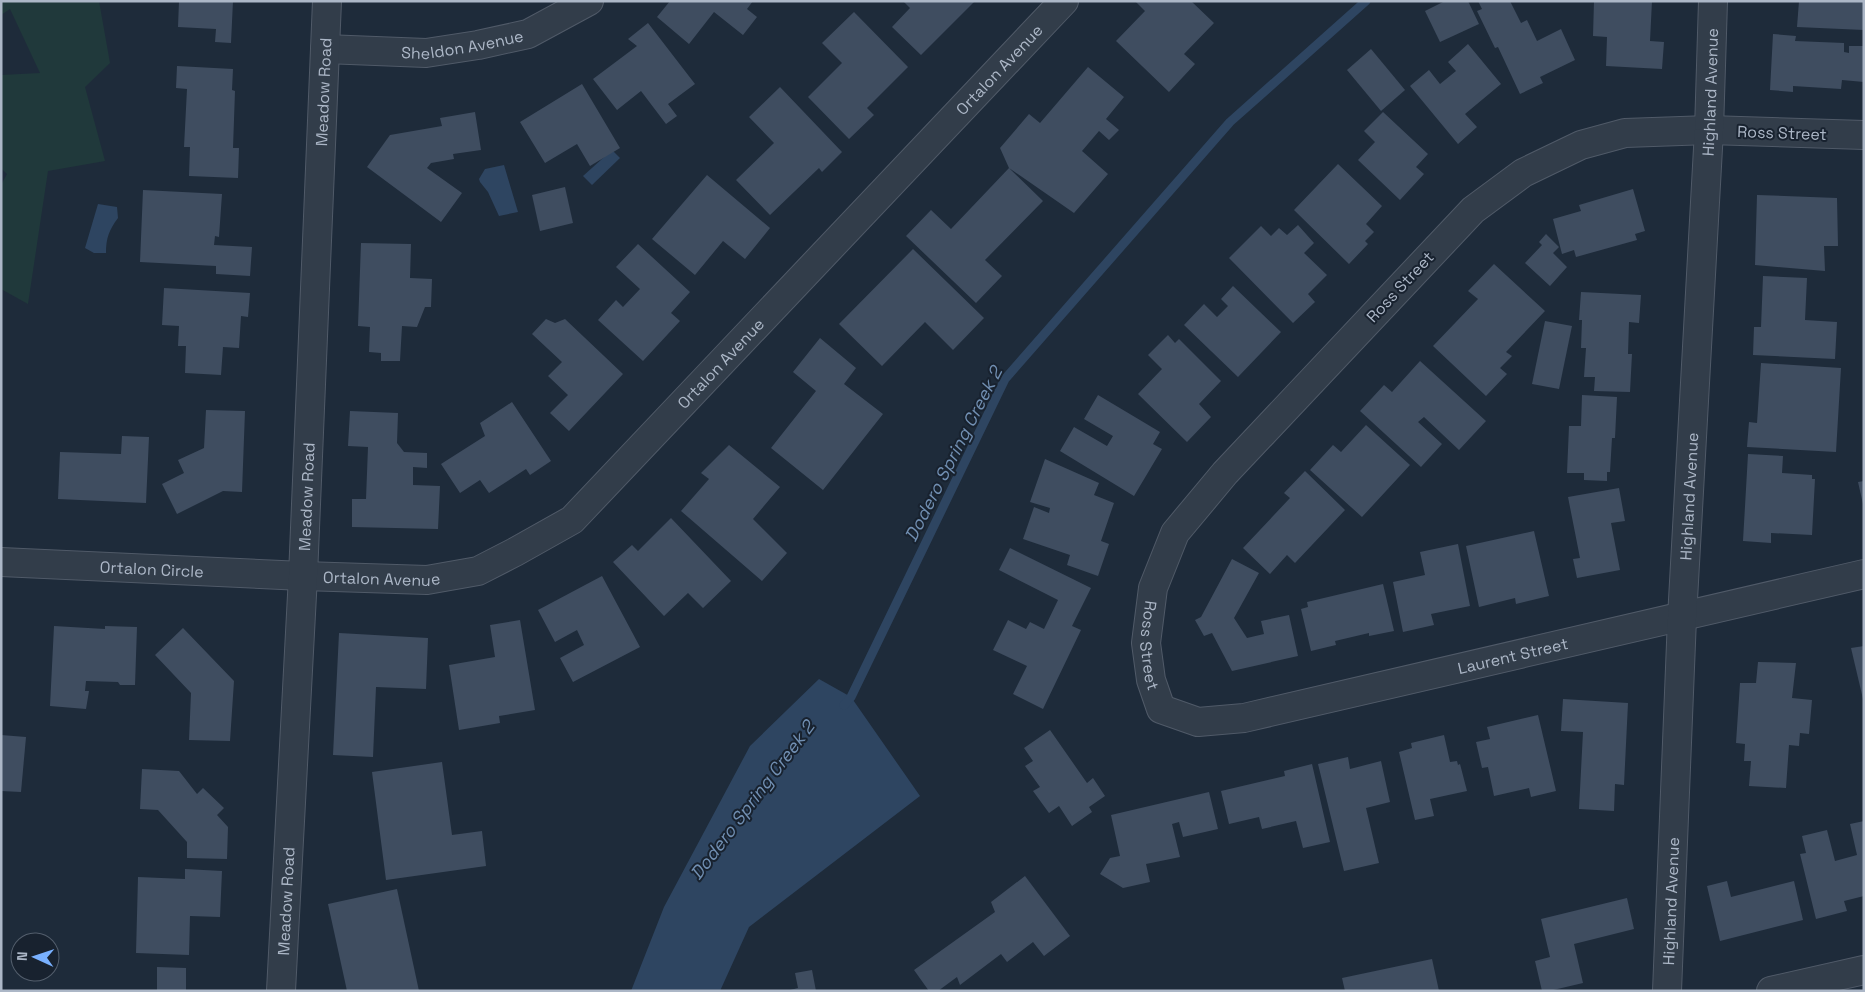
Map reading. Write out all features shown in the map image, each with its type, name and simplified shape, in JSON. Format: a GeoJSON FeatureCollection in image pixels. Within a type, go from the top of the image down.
{"type":"FeatureCollection","features":[{"type":"Feature","properties":{"kind":"street","name":"Meadow Road"},"geometry":{"type":"LineString","coordinates":[[281,991],[303,576],[327,1]]}},
{"type":"Feature","properties":{"kind":"street","name":"Sheldon Avenue"},"geometry":{"type":"LineString","coordinates":[[325,49],[426,53],[478,45],[528,34],[589,1]]}},
{"type":"Feature","properties":{"kind":"street","name":"Ortalon Avenue"},"geometry":{"type":"LineString","coordinates":[[303,576],[427,580],[478,571],[572,520],[1064,1]]}},
{"type":"Feature","properties":{"kind":"street","name":"Highland Avenue"},"geometry":{"type":"LineString","coordinates":[[1667,991],[1682,618],[1709,130],[1713,1]]}},
{"type":"Feature","properties":{"kind":"street","name":"Ross Street"},"geometry":{"type":"LineString","coordinates":[[1161,709],[1151,680],[1146,643],[1152,588],[1175,533],[1225,473],[1473,210],[1522,174],[1580,145],[1625,134],[1709,130],[1864,136]]}},
{"type":"Feature","properties":{"kind":"street","name":"Ortalon Circle"},"geometry":{"type":"LineString","coordinates":[[1,562],[303,576]]}},
{"type":"Feature","properties":{"kind":"street","name":"Laurent Street"},"geometry":{"type":"LineString","coordinates":[[1161,709],[1198,722],[1244,718],[1682,618],[1864,574]]}},
{"type":"Feature","properties":{"kind":"street"},"geometry":{"type":"LineString","coordinates":[[1771,991],[1864,970]]}},
{"type":"Feature","properties":{"kind":"green space"},"geometry":{"type":"Polygon","coordinates":[[[1,1],[99,1],[110,63],[85,87],[105,161],[48,171],[28,304],[1,289],[1,185],[7,174],[1,168],[1,75],[40,73],[10,9],[1,15],[1,1]]]}},
{"type":"Feature","properties":{"kind":"water"},"geometry":{"type":"Polygon","coordinates":[[[612,150],[620,158],[592,185],[583,176],[612,150]]]}},
{"type":"Feature","properties":{"kind":"water"},"geometry":{"type":"Polygon","coordinates":[[[504,165],[518,212],[499,216],[488,192],[479,179],[485,169],[504,165]]]}},
{"type":"Feature","properties":{"kind":"water"},"geometry":{"type":"Polygon","coordinates":[[[98,204],[117,207],[118,218],[109,234],[106,253],[94,253],[85,248],[98,204]]]}},
{"type":"Feature","properties":{"kind":"water"},"geometry":{"type":"Polygon","coordinates":[[[819,679],[851,697],[920,796],[749,927],[720,991],[631,991],[664,907],[750,746],[819,679]]]}},
{"type":"Feature","properties":{"kind":"building"},"geometry":{"type":"Polygon","coordinates":[[[179,1],[233,1],[231,43],[215,42],[216,29],[178,27],[179,1]]]}},
{"type":"Feature","properties":{"kind":"building"},"geometry":{"type":"Polygon","coordinates":[[[670,1],[753,1],[747,9],[757,17],[743,35],[714,12],[689,44],[657,17],[670,1]]]}},
{"type":"Feature","properties":{"kind":"building"},"geometry":{"type":"Polygon","coordinates":[[[903,1],[975,1],[921,55],[892,27],[910,8],[903,1]]]}},
{"type":"Feature","properties":{"kind":"building"},"geometry":{"type":"Polygon","coordinates":[[[1135,1],[1191,1],[1214,23],[1184,54],[1195,64],[1169,92],[1116,41],[1145,11],[1135,1]]]}},
{"type":"Feature","properties":{"kind":"building"},"geometry":{"type":"Polygon","coordinates":[[[1445,1],[1468,1],[1479,24],[1440,42],[1425,11],[1445,1]]]}},
{"type":"Feature","properties":{"kind":"building"},"geometry":{"type":"Polygon","coordinates":[[[1478,1],[1510,1],[1521,23],[1527,20],[1537,41],[1561,29],[1575,60],[1540,77],[1543,83],[1520,94],[1498,47],[1495,48],[1477,11],[1482,9],[1478,1]]]}},
{"type":"Feature","properties":{"kind":"building"},"geometry":{"type":"Polygon","coordinates":[[[1594,1],[1652,1],[1650,41],[1664,42],[1662,69],[1606,66],[1607,37],[1593,36],[1594,1]]]}},
{"type":"Feature","properties":{"kind":"building"},"geometry":{"type":"Polygon","coordinates":[[[1799,1],[1864,1],[1864,30],[1797,27],[1799,1]]]}},
{"type":"Feature","properties":{"kind":"building"},"geometry":{"type":"Polygon","coordinates":[[[854,12],[908,67],[867,108],[874,115],[849,139],[808,97],[842,63],[822,43],[854,12]]]}},
{"type":"Feature","properties":{"kind":"building"},"geometry":{"type":"Polygon","coordinates":[[[648,23],[695,84],[668,104],[677,116],[666,124],[641,91],[617,110],[593,79],[637,46],[628,39],[648,23]]]}},
{"type":"Feature","properties":{"kind":"building"},"geometry":{"type":"Polygon","coordinates":[[[1773,34],[1796,36],[1795,41],[1844,43],[1844,52],[1849,53],[1849,46],[1864,46],[1864,82],[1842,80],[1841,89],[1793,86],[1793,92],[1770,90],[1773,34]]]}},
{"type":"Feature","properties":{"kind":"building"},"geometry":{"type":"Polygon","coordinates":[[[1468,44],[1501,84],[1465,114],[1477,127],[1458,144],[1410,86],[1429,70],[1440,84],[1456,71],[1448,62],[1468,44]]]}},
{"type":"Feature","properties":{"kind":"building"},"geometry":{"type":"Polygon","coordinates":[[[1371,49],[1405,90],[1381,111],[1347,70],[1371,49]]]}},
{"type":"Feature","properties":{"kind":"building"},"geometry":{"type":"Polygon","coordinates":[[[177,66],[233,69],[232,90],[235,91],[233,148],[239,148],[238,178],[189,176],[190,147],[184,147],[187,89],[176,88],[177,66]]]}},
{"type":"Feature","properties":{"kind":"building"},"geometry":{"type":"Polygon","coordinates":[[[1088,67],[1124,97],[1106,119],[1119,130],[1109,140],[1099,131],[1082,151],[1108,174],[1074,213],[1009,168],[1000,148],[1029,114],[1040,123],[1088,67]]]}},
{"type":"Feature","properties":{"kind":"building"},"geometry":{"type":"Polygon","coordinates":[[[582,84],[620,148],[590,166],[577,144],[545,163],[520,122],[582,84]]]}},
{"type":"Feature","properties":{"kind":"building"},"geometry":{"type":"Polygon","coordinates":[[[780,87],[842,152],[822,172],[819,168],[770,215],[736,180],[774,143],[749,117],[780,87]]]}},
{"type":"Feature","properties":{"kind":"building"},"geometry":{"type":"Polygon","coordinates":[[[475,112],[481,150],[453,154],[454,159],[431,163],[427,168],[462,193],[441,222],[367,167],[390,135],[442,126],[440,118],[475,112]]]}},
{"type":"Feature","properties":{"kind":"building"},"geometry":{"type":"Polygon","coordinates":[[[1383,112],[1428,154],[1416,167],[1424,174],[1400,200],[1358,160],[1375,142],[1364,131],[1383,112]]]}},
{"type":"Feature","properties":{"kind":"building"},"geometry":{"type":"Polygon","coordinates":[[[1338,164],[1382,206],[1366,224],[1374,232],[1365,241],[1368,244],[1349,264],[1294,210],[1338,164]]]}},
{"type":"Feature","properties":{"kind":"building"},"geometry":{"type":"Polygon","coordinates":[[[1009,168],[1043,201],[985,260],[1002,276],[976,303],[906,236],[931,210],[951,229],[1009,168]]]}},
{"type":"Feature","properties":{"kind":"building"},"geometry":{"type":"Polygon","coordinates":[[[707,175],[770,228],[745,259],[723,241],[695,275],[652,239],[707,175]]]}},
{"type":"Feature","properties":{"kind":"building"},"geometry":{"type":"Polygon","coordinates":[[[565,187],[573,223],[540,231],[532,195],[565,187]]]}},
{"type":"Feature","properties":{"kind":"building"},"geometry":{"type":"Polygon","coordinates":[[[1633,189],[1645,231],[1635,234],[1637,240],[1576,257],[1574,250],[1562,254],[1553,219],[1581,211],[1579,205],[1633,189]]]}},
{"type":"Feature","properties":{"kind":"building"},"geometry":{"type":"Polygon","coordinates":[[[143,190],[222,194],[219,237],[215,236],[214,245],[252,247],[250,276],[216,274],[216,266],[140,262],[143,190]]]}},
{"type":"Feature","properties":{"kind":"building"},"geometry":{"type":"Polygon","coordinates":[[[1757,195],[1837,198],[1838,246],[1824,246],[1825,271],[1755,265],[1757,195]]]}},
{"type":"Feature","properties":{"kind":"building"},"geometry":{"type":"Polygon","coordinates":[[[1298,225],[1314,243],[1304,253],[1327,275],[1308,294],[1315,302],[1293,323],[1229,258],[1261,226],[1271,236],[1279,228],[1287,235],[1298,225]]]}},
{"type":"Feature","properties":{"kind":"building"},"geometry":{"type":"Polygon","coordinates":[[[1546,234],[1559,247],[1553,253],[1567,267],[1550,286],[1525,263],[1542,245],[1539,242],[1546,234]]]}},
{"type":"Feature","properties":{"kind":"building"},"geometry":{"type":"Polygon","coordinates":[[[361,243],[411,244],[410,278],[432,279],[431,307],[425,307],[417,327],[402,326],[400,361],[381,361],[381,353],[369,352],[370,327],[358,326],[361,243]]]}},
{"type":"Feature","properties":{"kind":"building"},"geometry":{"type":"Polygon","coordinates":[[[638,244],[690,292],[671,313],[680,321],[643,361],[598,320],[616,300],[623,307],[640,289],[616,267],[638,244]]]}},
{"type":"Feature","properties":{"kind":"building"},"geometry":{"type":"Polygon","coordinates":[[[913,249],[984,318],[953,350],[925,322],[882,366],[839,324],[913,249]]]}},
{"type":"Feature","properties":{"kind":"building"},"geometry":{"type":"Polygon","coordinates":[[[1494,264],[1545,311],[1506,352],[1512,356],[1500,368],[1507,374],[1486,396],[1433,346],[1478,299],[1468,291],[1494,264]]]}},
{"type":"Feature","properties":{"kind":"building"},"geometry":{"type":"Polygon","coordinates":[[[1763,276],[1807,278],[1805,320],[1837,322],[1835,359],[1753,355],[1754,327],[1761,327],[1763,276]]]}},
{"type":"Feature","properties":{"kind":"building"},"geometry":{"type":"Polygon","coordinates":[[[1233,286],[1281,332],[1238,377],[1184,325],[1204,304],[1217,317],[1228,306],[1221,299],[1233,286]]]}},
{"type":"Feature","properties":{"kind":"building"},"geometry":{"type":"Polygon","coordinates":[[[164,288],[250,293],[248,317],[241,316],[239,348],[223,347],[221,375],[185,373],[186,346],[178,346],[179,326],[162,325],[164,288]]]}},
{"type":"Feature","properties":{"kind":"building"},"geometry":{"type":"Polygon","coordinates":[[[1581,292],[1641,295],[1639,323],[1629,322],[1628,354],[1632,354],[1630,392],[1594,391],[1595,377],[1584,377],[1586,348],[1581,348],[1582,320],[1579,320],[1581,292]]]}},
{"type":"Feature","properties":{"kind":"building"},"geometry":{"type":"Polygon","coordinates":[[[546,319],[555,323],[565,319],[623,374],[569,431],[550,413],[568,395],[548,376],[562,362],[532,334],[546,319]]]}},
{"type":"Feature","properties":{"kind":"building"},"geometry":{"type":"Polygon","coordinates":[[[1545,321],[1572,326],[1559,389],[1532,384],[1545,321]]]}},
{"type":"Feature","properties":{"kind":"building"},"geometry":{"type":"Polygon","coordinates":[[[1168,335],[1175,343],[1179,339],[1221,381],[1199,404],[1211,417],[1187,442],[1138,394],[1162,369],[1148,355],[1168,335]]]}},
{"type":"Feature","properties":{"kind":"building"},"geometry":{"type":"Polygon","coordinates":[[[820,338],[856,368],[844,384],[883,414],[823,490],[771,448],[816,391],[793,372],[820,338]]]}},
{"type":"Feature","properties":{"kind":"building"},"geometry":{"type":"Polygon","coordinates":[[[1420,361],[1486,421],[1459,450],[1424,417],[1418,422],[1442,444],[1421,467],[1360,411],[1384,385],[1392,392],[1420,361]]]}},
{"type":"Feature","properties":{"kind":"building"},"geometry":{"type":"Polygon","coordinates":[[[1761,363],[1841,368],[1836,452],[1747,447],[1749,422],[1757,423],[1761,363]]]}},
{"type":"Feature","properties":{"kind":"building"},"geometry":{"type":"Polygon","coordinates":[[[1098,395],[1160,432],[1153,444],[1162,449],[1134,496],[1060,451],[1074,427],[1107,446],[1113,436],[1084,419],[1098,395]]]}},
{"type":"Feature","properties":{"kind":"building"},"geometry":{"type":"Polygon","coordinates":[[[1582,395],[1617,397],[1615,438],[1612,438],[1610,472],[1607,472],[1607,481],[1584,480],[1584,473],[1567,473],[1569,426],[1581,426],[1582,395]]]}},
{"type":"Feature","properties":{"kind":"building"},"geometry":{"type":"Polygon","coordinates":[[[512,402],[551,461],[530,475],[526,469],[489,493],[480,480],[460,493],[441,464],[485,436],[480,423],[512,402]]]}},
{"type":"Feature","properties":{"kind":"building"},"geometry":{"type":"Polygon","coordinates":[[[206,410],[245,411],[242,492],[223,491],[177,514],[162,484],[184,473],[178,460],[204,448],[206,410]]]}},
{"type":"Feature","properties":{"kind":"building"},"geometry":{"type":"Polygon","coordinates":[[[350,411],[398,413],[397,443],[404,452],[427,453],[427,468],[413,467],[413,485],[440,486],[438,529],[352,527],[352,499],[366,499],[368,447],[348,446],[350,411]]]}},
{"type":"Feature","properties":{"kind":"building"},"geometry":{"type":"Polygon","coordinates":[[[1366,425],[1410,465],[1362,517],[1310,470],[1333,445],[1341,452],[1366,425]]]}},
{"type":"Feature","properties":{"kind":"building"},"geometry":{"type":"Polygon","coordinates":[[[122,436],[149,437],[146,503],[58,499],[60,452],[121,454],[122,436]]]}},
{"type":"Feature","properties":{"kind":"building"},"geometry":{"type":"Polygon","coordinates":[[[729,445],[780,487],[753,519],[787,553],[762,581],[681,511],[709,479],[701,473],[729,445]]]}},
{"type":"Feature","properties":{"kind":"building"},"geometry":{"type":"Polygon","coordinates":[[[1748,454],[1783,456],[1782,473],[1812,475],[1812,479],[1815,479],[1812,535],[1771,533],[1771,543],[1743,541],[1748,454]]]}},
{"type":"Feature","properties":{"kind":"building"},"geometry":{"type":"Polygon","coordinates":[[[1045,459],[1099,483],[1094,495],[1114,503],[1101,541],[1109,544],[1098,576],[1067,565],[1070,555],[1023,539],[1034,507],[1049,513],[1050,508],[1030,502],[1045,459]]]}},
{"type":"Feature","properties":{"kind":"building"},"geometry":{"type":"Polygon","coordinates":[[[1305,471],[1345,510],[1295,563],[1287,555],[1270,574],[1243,548],[1290,498],[1284,493],[1305,471]]]}},
{"type":"Feature","properties":{"kind":"building"},"geometry":{"type":"Polygon","coordinates":[[[1864,481],[1864,504],[1863,504],[1858,482],[1864,481]]]}},
{"type":"Feature","properties":{"kind":"building"},"geometry":{"type":"Polygon","coordinates":[[[1619,488],[1625,521],[1611,523],[1620,570],[1577,578],[1573,559],[1580,558],[1568,497],[1619,488]]]}},
{"type":"Feature","properties":{"kind":"building"},"geometry":{"type":"Polygon","coordinates":[[[671,518],[731,581],[703,608],[688,593],[664,616],[613,562],[632,545],[638,551],[671,518]]]}},
{"type":"Feature","properties":{"kind":"building"},"geometry":{"type":"Polygon","coordinates":[[[1534,531],[1549,596],[1516,604],[1515,598],[1479,607],[1466,546],[1534,531]]]}},
{"type":"Feature","properties":{"kind":"building"},"geometry":{"type":"Polygon","coordinates":[[[1458,544],[1470,606],[1431,614],[1434,625],[1403,632],[1393,582],[1425,575],[1420,552],[1458,544]]]}},
{"type":"Feature","properties":{"kind":"building"},"geometry":{"type":"Polygon","coordinates":[[[1010,548],[1091,588],[1072,626],[1081,630],[1043,709],[1013,694],[1027,666],[993,650],[1008,620],[1026,629],[1030,622],[1044,629],[1058,600],[999,570],[1010,548]]]}},
{"type":"Feature","properties":{"kind":"building"},"geometry":{"type":"Polygon","coordinates":[[[1232,559],[1259,573],[1234,618],[1247,638],[1264,634],[1261,621],[1289,615],[1298,656],[1232,671],[1212,633],[1204,636],[1195,620],[1201,617],[1232,559]]]}},
{"type":"Feature","properties":{"kind":"building"},"geometry":{"type":"Polygon","coordinates":[[[602,576],[640,647],[573,682],[560,658],[584,645],[577,630],[555,642],[538,610],[602,576]]]}},
{"type":"Feature","properties":{"kind":"building"},"geometry":{"type":"Polygon","coordinates":[[[1383,584],[1394,631],[1369,636],[1369,633],[1335,641],[1336,645],[1311,651],[1301,609],[1308,607],[1307,602],[1383,584]]]}},
{"type":"Feature","properties":{"kind":"building"},"geometry":{"type":"Polygon","coordinates":[[[520,620],[535,710],[499,716],[500,723],[459,730],[449,665],[495,657],[490,625],[520,620]]]}},
{"type":"Feature","properties":{"kind":"building"},"geometry":{"type":"Polygon","coordinates":[[[54,626],[105,629],[105,626],[137,627],[135,685],[120,685],[118,682],[86,681],[85,691],[89,691],[86,709],[50,706],[54,626]]]}},
{"type":"Feature","properties":{"kind":"building"},"geometry":{"type":"Polygon","coordinates":[[[183,628],[234,681],[230,741],[189,740],[191,693],[155,655],[183,628]]]}},
{"type":"Feature","properties":{"kind":"building"},"geometry":{"type":"Polygon","coordinates":[[[339,633],[428,638],[426,689],[376,687],[373,757],[333,755],[339,633]]]}},
{"type":"Feature","properties":{"kind":"building"},"geometry":{"type":"Polygon","coordinates":[[[1864,646],[1864,699],[1863,699],[1851,648],[1864,646]]]}},
{"type":"Feature","properties":{"kind":"building"},"geometry":{"type":"Polygon","coordinates":[[[1758,662],[1796,663],[1792,698],[1812,700],[1809,734],[1800,733],[1799,746],[1789,745],[1786,788],[1749,786],[1751,761],[1744,761],[1745,744],[1736,743],[1740,683],[1756,683],[1758,662]]]}},
{"type":"Feature","properties":{"kind":"building"},"geometry":{"type":"Polygon","coordinates":[[[1563,699],[1628,703],[1624,785],[1615,784],[1614,811],[1579,809],[1583,732],[1561,731],[1563,699]]]}},
{"type":"Feature","properties":{"kind":"building"},"geometry":{"type":"Polygon","coordinates":[[[1538,715],[1556,791],[1531,797],[1529,788],[1494,796],[1488,767],[1482,768],[1476,742],[1490,739],[1487,727],[1538,715]]]}},
{"type":"Feature","properties":{"kind":"building"},"geometry":{"type":"Polygon","coordinates":[[[1050,730],[1087,783],[1093,778],[1105,796],[1089,807],[1092,812],[1072,826],[1059,806],[1049,813],[1033,791],[1040,787],[1025,766],[1033,761],[1024,748],[1050,730]]]}},
{"type":"Feature","properties":{"kind":"building"},"geometry":{"type":"Polygon","coordinates":[[[1,735],[26,737],[21,792],[1,791],[1,735]]]}},
{"type":"Feature","properties":{"kind":"building"},"geometry":{"type":"Polygon","coordinates":[[[1444,735],[1450,762],[1457,761],[1458,765],[1460,764],[1467,791],[1430,799],[1434,816],[1415,820],[1399,752],[1412,748],[1411,743],[1444,735]]]}},
{"type":"Feature","properties":{"kind":"building"},"geometry":{"type":"Polygon","coordinates":[[[1348,757],[1350,769],[1381,761],[1390,802],[1366,808],[1379,863],[1344,871],[1318,764],[1348,757]]]}},
{"type":"Feature","properties":{"kind":"building"},"geometry":{"type":"Polygon","coordinates":[[[442,762],[452,835],[482,831],[486,866],[386,880],[372,772],[442,762]]]}},
{"type":"Feature","properties":{"kind":"building"},"geometry":{"type":"Polygon","coordinates":[[[1312,764],[1330,842],[1303,848],[1296,821],[1262,829],[1259,817],[1229,824],[1221,791],[1285,776],[1284,771],[1312,764]]]}},
{"type":"Feature","properties":{"kind":"building"},"geometry":{"type":"Polygon","coordinates":[[[142,769],[179,771],[197,794],[203,788],[224,808],[217,815],[228,827],[227,859],[187,858],[187,842],[158,810],[140,809],[142,769]]]}},
{"type":"Feature","properties":{"kind":"building"},"geometry":{"type":"Polygon","coordinates":[[[1209,792],[1218,829],[1183,837],[1179,822],[1172,824],[1180,857],[1146,864],[1150,882],[1123,888],[1100,874],[1110,858],[1120,856],[1111,815],[1209,792]]]}},
{"type":"Feature","properties":{"kind":"building"},"geometry":{"type":"Polygon","coordinates":[[[1864,821],[1864,896],[1844,901],[1847,911],[1816,919],[1800,854],[1806,853],[1802,836],[1827,830],[1835,861],[1857,855],[1850,824],[1864,821]]]}},
{"type":"Feature","properties":{"kind":"building"},"geometry":{"type":"Polygon","coordinates":[[[185,869],[222,871],[220,917],[190,916],[189,955],[136,953],[138,877],[185,879],[185,869]]]}},
{"type":"Feature","properties":{"kind":"building"},"geometry":{"type":"Polygon","coordinates":[[[1025,876],[1070,936],[1044,956],[1033,942],[1007,962],[1001,954],[960,985],[957,977],[938,991],[929,991],[914,970],[995,912],[991,902],[1025,876]]]}},
{"type":"Feature","properties":{"kind":"building"},"geometry":{"type":"Polygon","coordinates":[[[1727,881],[1731,897],[1794,881],[1803,920],[1720,941],[1707,886],[1727,881]]]}},
{"type":"Feature","properties":{"kind":"building"},"geometry":{"type":"Polygon","coordinates":[[[397,889],[419,991],[347,991],[328,904],[397,889]]]}},
{"type":"Feature","properties":{"kind":"building"},"geometry":{"type":"Polygon","coordinates":[[[1627,898],[1634,929],[1574,944],[1583,983],[1542,991],[1535,961],[1550,957],[1541,919],[1627,898]]]}},
{"type":"Feature","properties":{"kind":"building"},"geometry":{"type":"Polygon","coordinates":[[[1432,959],[1439,991],[1345,991],[1342,978],[1432,959]]]}},
{"type":"Feature","properties":{"kind":"building"},"geometry":{"type":"Polygon","coordinates":[[[157,967],[186,968],[186,991],[157,991],[157,967]]]}},
{"type":"Feature","properties":{"kind":"building"},"geometry":{"type":"Polygon","coordinates":[[[812,970],[816,991],[786,991],[798,988],[795,973],[812,970]]]}},
{"type":"Feature","properties":{"kind":"waterway","name":"Dodero Spring Creek 2"},"geometry":{"type":"LineString","coordinates":[[844,705],[851,697],[1005,379],[1230,122],[1366,1]]}}]}
